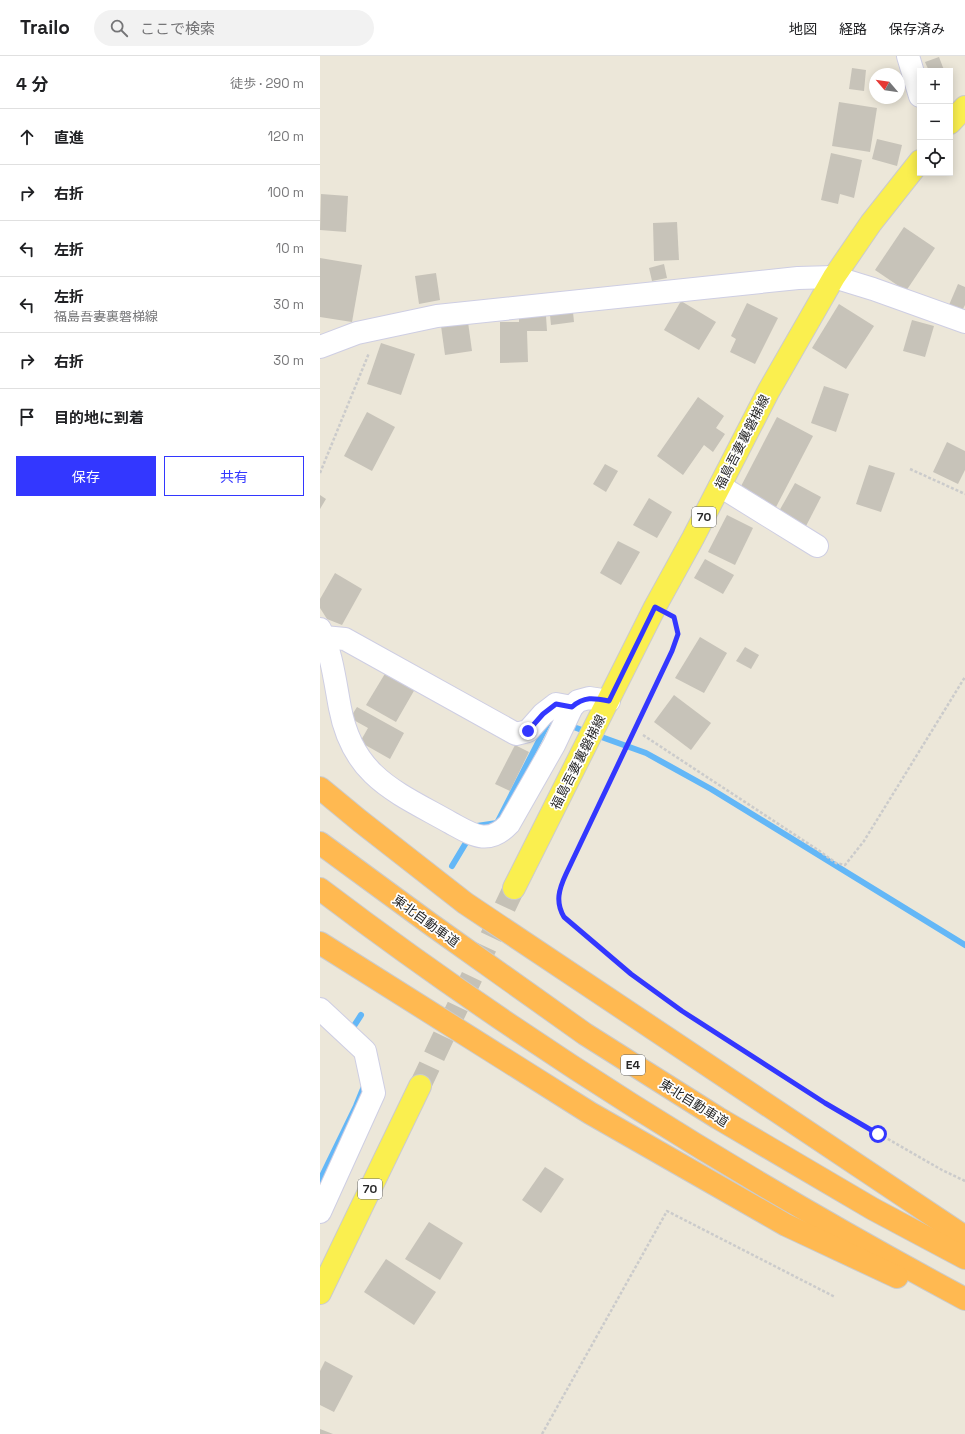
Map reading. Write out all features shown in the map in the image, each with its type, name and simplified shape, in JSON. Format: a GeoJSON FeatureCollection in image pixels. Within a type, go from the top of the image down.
{"type":"FeatureCollection","features":[{"type":"Feature","properties":{"kind":"highway"},"geometry":{"type":"LineString","coordinates":[[320,788],[360,821],[465,902],[965,1237]]}},
{"type":"Feature","properties":{"kind":"highway","name":"東北自動車道"},"geometry":{"type":"LineString","coordinates":[[320,843],[585,1034],[718,1118],[873,1209],[965,1258]]}},
{"type":"Feature","properties":{"kind":"highway"},"geometry":{"type":"LineString","coordinates":[[320,888],[394,945],[602,1087],[780,1196],[965,1299]]}},
{"type":"Feature","properties":{"kind":"highway"},"geometry":{"type":"LineString","coordinates":[[320,943],[590,1113],[786,1225],[965,1309]]}},
{"type":"Feature","properties":{"kind":"main road"},"geometry":{"type":"LineString","coordinates":[[953,120],[965,108]]}},
{"type":"Feature","properties":{"kind":"main road","name":"福島吾妻裏磐梯線"},"geometry":{"type":"LineString","coordinates":[[514,888],[655,607],[720,486],[768,392],[834,277],[871,224],[917,166]]}},
{"type":"Feature","properties":{"kind":"main road","name":"70"},"geometry":{"type":"LineString","coordinates":[[320,1293],[420,1086]]}},
{"type":"Feature","properties":{"kind":"street"},"geometry":{"type":"LineString","coordinates":[[908,56],[917,86]]}},
{"type":"Feature","properties":{"kind":"street"},"geometry":{"type":"LineString","coordinates":[[320,348],[357,333],[445,315],[798,278],[834,277],[873,289],[965,322]]}},
{"type":"Feature","properties":{"kind":"street"},"geometry":{"type":"LineString","coordinates":[[720,486],[817,546]]}},
{"type":"Feature","properties":{"kind":"street"},"geometry":{"type":"LineString","coordinates":[[322,633],[345,640],[516,734],[528,731],[543,714],[556,704],[572,707]]}},
{"type":"Feature","properties":{"kind":"street"},"geometry":{"type":"LineString","coordinates":[[322,633],[330,654],[341,712],[360,760],[388,788],[476,837],[500,834],[509,824],[554,745],[572,707],[578,701],[589,698],[609,701]]}},
{"type":"Feature","properties":{"kind":"street"},"geometry":{"type":"LineString","coordinates":[[320,1009],[365,1051],[374,1093],[320,1212]]}},
{"type":"Feature","properties":{"kind":"path"},"geometry":{"type":"LineString","coordinates":[[320,472],[379,328]]}},
{"type":"Feature","properties":{"kind":"path"},"geometry":{"type":"LineString","coordinates":[[910,469],[965,494]]}},
{"type":"Feature","properties":{"kind":"path"},"geometry":{"type":"LineString","coordinates":[[655,607],[674,617],[678,634],[558,890],[558,907],[564,917],[631,974],[682,1011],[825,1103],[942,1170],[965,1181]]}},
{"type":"Feature","properties":{"kind":"path"},"geometry":{"type":"LineString","coordinates":[[643,735],[818,850],[836,864],[845,865],[864,841],[965,678]]}},
{"type":"Feature","properties":{"kind":"path"},"geometry":{"type":"LineString","coordinates":[[542,1434],[667,1211],[835,1297]]}},
{"type":"Feature","properties":{"kind":"building"},"geometry":{"type":"Polygon","coordinates":[[[939,57],[943,68],[928,68],[925,62],[939,57]]]}},
{"type":"Feature","properties":{"kind":"building"},"geometry":{"type":"Polygon","coordinates":[[[852,68],[866,70],[864,91],[849,89],[852,68]]]}},
{"type":"Feature","properties":{"kind":"building"},"geometry":{"type":"Polygon","coordinates":[[[839,102],[877,108],[870,152],[832,146],[839,102]]]}},
{"type":"Feature","properties":{"kind":"building"},"geometry":{"type":"Polygon","coordinates":[[[877,139],[902,145],[897,166],[872,159],[877,139]]]}},
{"type":"Feature","properties":{"kind":"building"},"geometry":{"type":"Polygon","coordinates":[[[831,153],[862,160],[854,198],[840,194],[838,204],[821,200],[831,153]]]}},
{"type":"Feature","properties":{"kind":"building"},"geometry":{"type":"Polygon","coordinates":[[[321,194],[348,196],[346,232],[320,230],[321,194]]]}},
{"type":"Feature","properties":{"kind":"building"},"geometry":{"type":"Polygon","coordinates":[[[677,222],[679,260],[654,261],[653,223],[677,222]]]}},
{"type":"Feature","properties":{"kind":"building"},"geometry":{"type":"Polygon","coordinates":[[[904,227],[935,248],[906,291],[875,270],[904,227]]]}},
{"type":"Feature","properties":{"kind":"building"},"geometry":{"type":"Polygon","coordinates":[[[320,258],[362,265],[352,322],[320,317],[320,258]]]}},
{"type":"Feature","properties":{"kind":"building"},"geometry":{"type":"Polygon","coordinates":[[[664,264],[667,278],[652,281],[649,268],[664,264]]]}},
{"type":"Feature","properties":{"kind":"building"},"geometry":{"type":"Polygon","coordinates":[[[436,273],[440,300],[419,304],[415,276],[436,273]]]}},
{"type":"Feature","properties":{"kind":"building"},"geometry":{"type":"Polygon","coordinates":[[[958,284],[965,287],[965,305],[962,311],[949,305],[958,284]]]}},
{"type":"Feature","properties":{"kind":"building"},"geometry":{"type":"Polygon","coordinates":[[[681,301],[716,322],[699,350],[664,330],[681,301]]]}},
{"type":"Feature","properties":{"kind":"building"},"geometry":{"type":"Polygon","coordinates":[[[747,303],[778,318],[755,364],[730,352],[736,339],[731,336],[747,303]]]}},
{"type":"Feature","properties":{"kind":"building"},"geometry":{"type":"Polygon","coordinates":[[[839,304],[874,326],[846,369],[812,348],[839,304]]]}},
{"type":"Feature","properties":{"kind":"building"},"geometry":{"type":"Polygon","coordinates":[[[573,312],[574,322],[551,325],[550,315],[573,312]]]}},
{"type":"Feature","properties":{"kind":"building"},"geometry":{"type":"Polygon","coordinates":[[[546,316],[547,331],[527,331],[528,362],[500,363],[500,322],[519,322],[519,317],[546,316]]]}},
{"type":"Feature","properties":{"kind":"building"},"geometry":{"type":"Polygon","coordinates":[[[912,320],[934,326],[925,357],[903,351],[912,320]]]}},
{"type":"Feature","properties":{"kind":"building"},"geometry":{"type":"Polygon","coordinates":[[[468,322],[472,351],[445,355],[441,326],[468,322]]]}},
{"type":"Feature","properties":{"kind":"building"},"geometry":{"type":"Polygon","coordinates":[[[381,343],[415,354],[401,395],[367,384],[381,343]]]}},
{"type":"Feature","properties":{"kind":"building"},"geometry":{"type":"Polygon","coordinates":[[[824,386],[849,394],[836,432],[811,423],[824,386]]]}},
{"type":"Feature","properties":{"kind":"building"},"geometry":{"type":"Polygon","coordinates":[[[698,397],[724,416],[716,428],[725,434],[713,452],[704,445],[683,475],[657,456],[698,397]]]}},
{"type":"Feature","properties":{"kind":"building"},"geometry":{"type":"Polygon","coordinates":[[[367,412],[395,427],[372,471],[344,456],[367,412]]]}},
{"type":"Feature","properties":{"kind":"building"},"geometry":{"type":"Polygon","coordinates":[[[777,417],[813,436],[775,509],[739,490],[777,417]]]}},
{"type":"Feature","properties":{"kind":"building"},"geometry":{"type":"Polygon","coordinates":[[[947,442],[965,451],[965,470],[958,484],[933,472],[947,442]]]}},
{"type":"Feature","properties":{"kind":"building"},"geometry":{"type":"Polygon","coordinates":[[[605,464],[618,471],[606,492],[593,484],[605,464]]]}},
{"type":"Feature","properties":{"kind":"building"},"geometry":{"type":"Polygon","coordinates":[[[869,465],[895,473],[881,512],[856,504],[869,465]]]}},
{"type":"Feature","properties":{"kind":"building"},"geometry":{"type":"Polygon","coordinates":[[[795,483],[821,497],[805,528],[778,513],[795,483]]]}},
{"type":"Feature","properties":{"kind":"building"},"geometry":{"type":"Polygon","coordinates":[[[320,495],[326,499],[320,509],[320,495]]]}},
{"type":"Feature","properties":{"kind":"building"},"geometry":{"type":"Polygon","coordinates":[[[649,498],[672,512],[657,538],[633,525],[649,498]]]}},
{"type":"Feature","properties":{"kind":"building"},"geometry":{"type":"Polygon","coordinates":[[[727,515],[753,528],[735,565],[708,552],[727,515]]]}},
{"type":"Feature","properties":{"kind":"building"},"geometry":{"type":"Polygon","coordinates":[[[618,541],[640,552],[621,585],[600,573],[618,541]]]}},
{"type":"Feature","properties":{"kind":"building"},"geometry":{"type":"Polygon","coordinates":[[[705,559],[734,575],[723,594],[694,578],[705,559]]]}},
{"type":"Feature","properties":{"kind":"building"},"geometry":{"type":"Polygon","coordinates":[[[335,573],[362,589],[342,625],[327,619],[320,608],[320,599],[335,573]]]}},
{"type":"Feature","properties":{"kind":"building"},"geometry":{"type":"Polygon","coordinates":[[[700,637],[727,653],[704,693],[675,678],[700,637]]]}},
{"type":"Feature","properties":{"kind":"building"},"geometry":{"type":"Polygon","coordinates":[[[745,647],[759,655],[751,669],[736,661],[745,647]]]}},
{"type":"Feature","properties":{"kind":"building"},"geometry":{"type":"Polygon","coordinates":[[[386,672],[415,689],[396,722],[366,705],[386,672]]]}},
{"type":"Feature","properties":{"kind":"building"},"geometry":{"type":"Polygon","coordinates":[[[674,695],[711,723],[691,750],[654,722],[674,695]]]}},
{"type":"Feature","properties":{"kind":"building"},"geometry":{"type":"Polygon","coordinates":[[[357,707],[404,733],[390,759],[360,742],[368,728],[350,718],[357,707]]]}},
{"type":"Feature","properties":{"kind":"building"},"geometry":{"type":"Polygon","coordinates":[[[515,745],[529,752],[510,791],[495,784],[515,745]]]}},
{"type":"Feature","properties":{"kind":"building"},"geometry":{"type":"Polygon","coordinates":[[[545,1167],[564,1179],[541,1213],[522,1200],[545,1167]]]}},
{"type":"Feature","properties":{"kind":"building"},"geometry":{"type":"Polygon","coordinates":[[[429,1222],[463,1243],[440,1280],[405,1259],[429,1222]]]}},
{"type":"Feature","properties":{"kind":"building"},"geometry":{"type":"Polygon","coordinates":[[[386,1259],[436,1292],[414,1325],[364,1292],[386,1259]]]}},
{"type":"Feature","properties":{"kind":"building"},"geometry":{"type":"Polygon","coordinates":[[[325,1361],[353,1376],[334,1412],[320,1405],[320,1371],[325,1361]]]}},
{"type":"Feature","properties":{"kind":"building"},"geometry":{"type":"Polygon","coordinates":[[[320,1429],[333,1434],[320,1434],[320,1429]]]}},
{"type":"Feature","properties":{"kind":"waterway"},"geometry":{"type":"LineString","coordinates":[[475,829],[477,826],[497,823],[550,719]]}},
{"type":"Feature","properties":{"kind":"waterway"},"geometry":{"type":"LineString","coordinates":[[568,725],[646,753],[711,789],[965,945]]}},
{"type":"Feature","properties":{"kind":"waterway"},"geometry":{"type":"LineString","coordinates":[[452,866],[470,836]]}},
{"type":"Feature","properties":{"kind":"waterway"},"geometry":{"type":"LineString","coordinates":[[350,1032],[361,1015]]}},
{"type":"Feature","properties":{"kind":"waterway"},"geometry":{"type":"LineString","coordinates":[[320,1180],[365,1084]]}},
{"type":"Feature","properties":{"kind":"tunnel"},"geometry":{"type":"LineString","coordinates":[[420,1086],[514,888]]}},
{"type":"Feature","properties":{"kind":"route"},"geometry":{"type":"LineString","coordinates":[[528,731],[538,722],[543,714],[556,704],[572,707],[584,698],[595,698],[609,701],[655,607],[674,617],[678,634],[672,651],[558,890],[558,907],[564,917],[631,974],[682,1011],[825,1103],[878,1134]]}}]}
